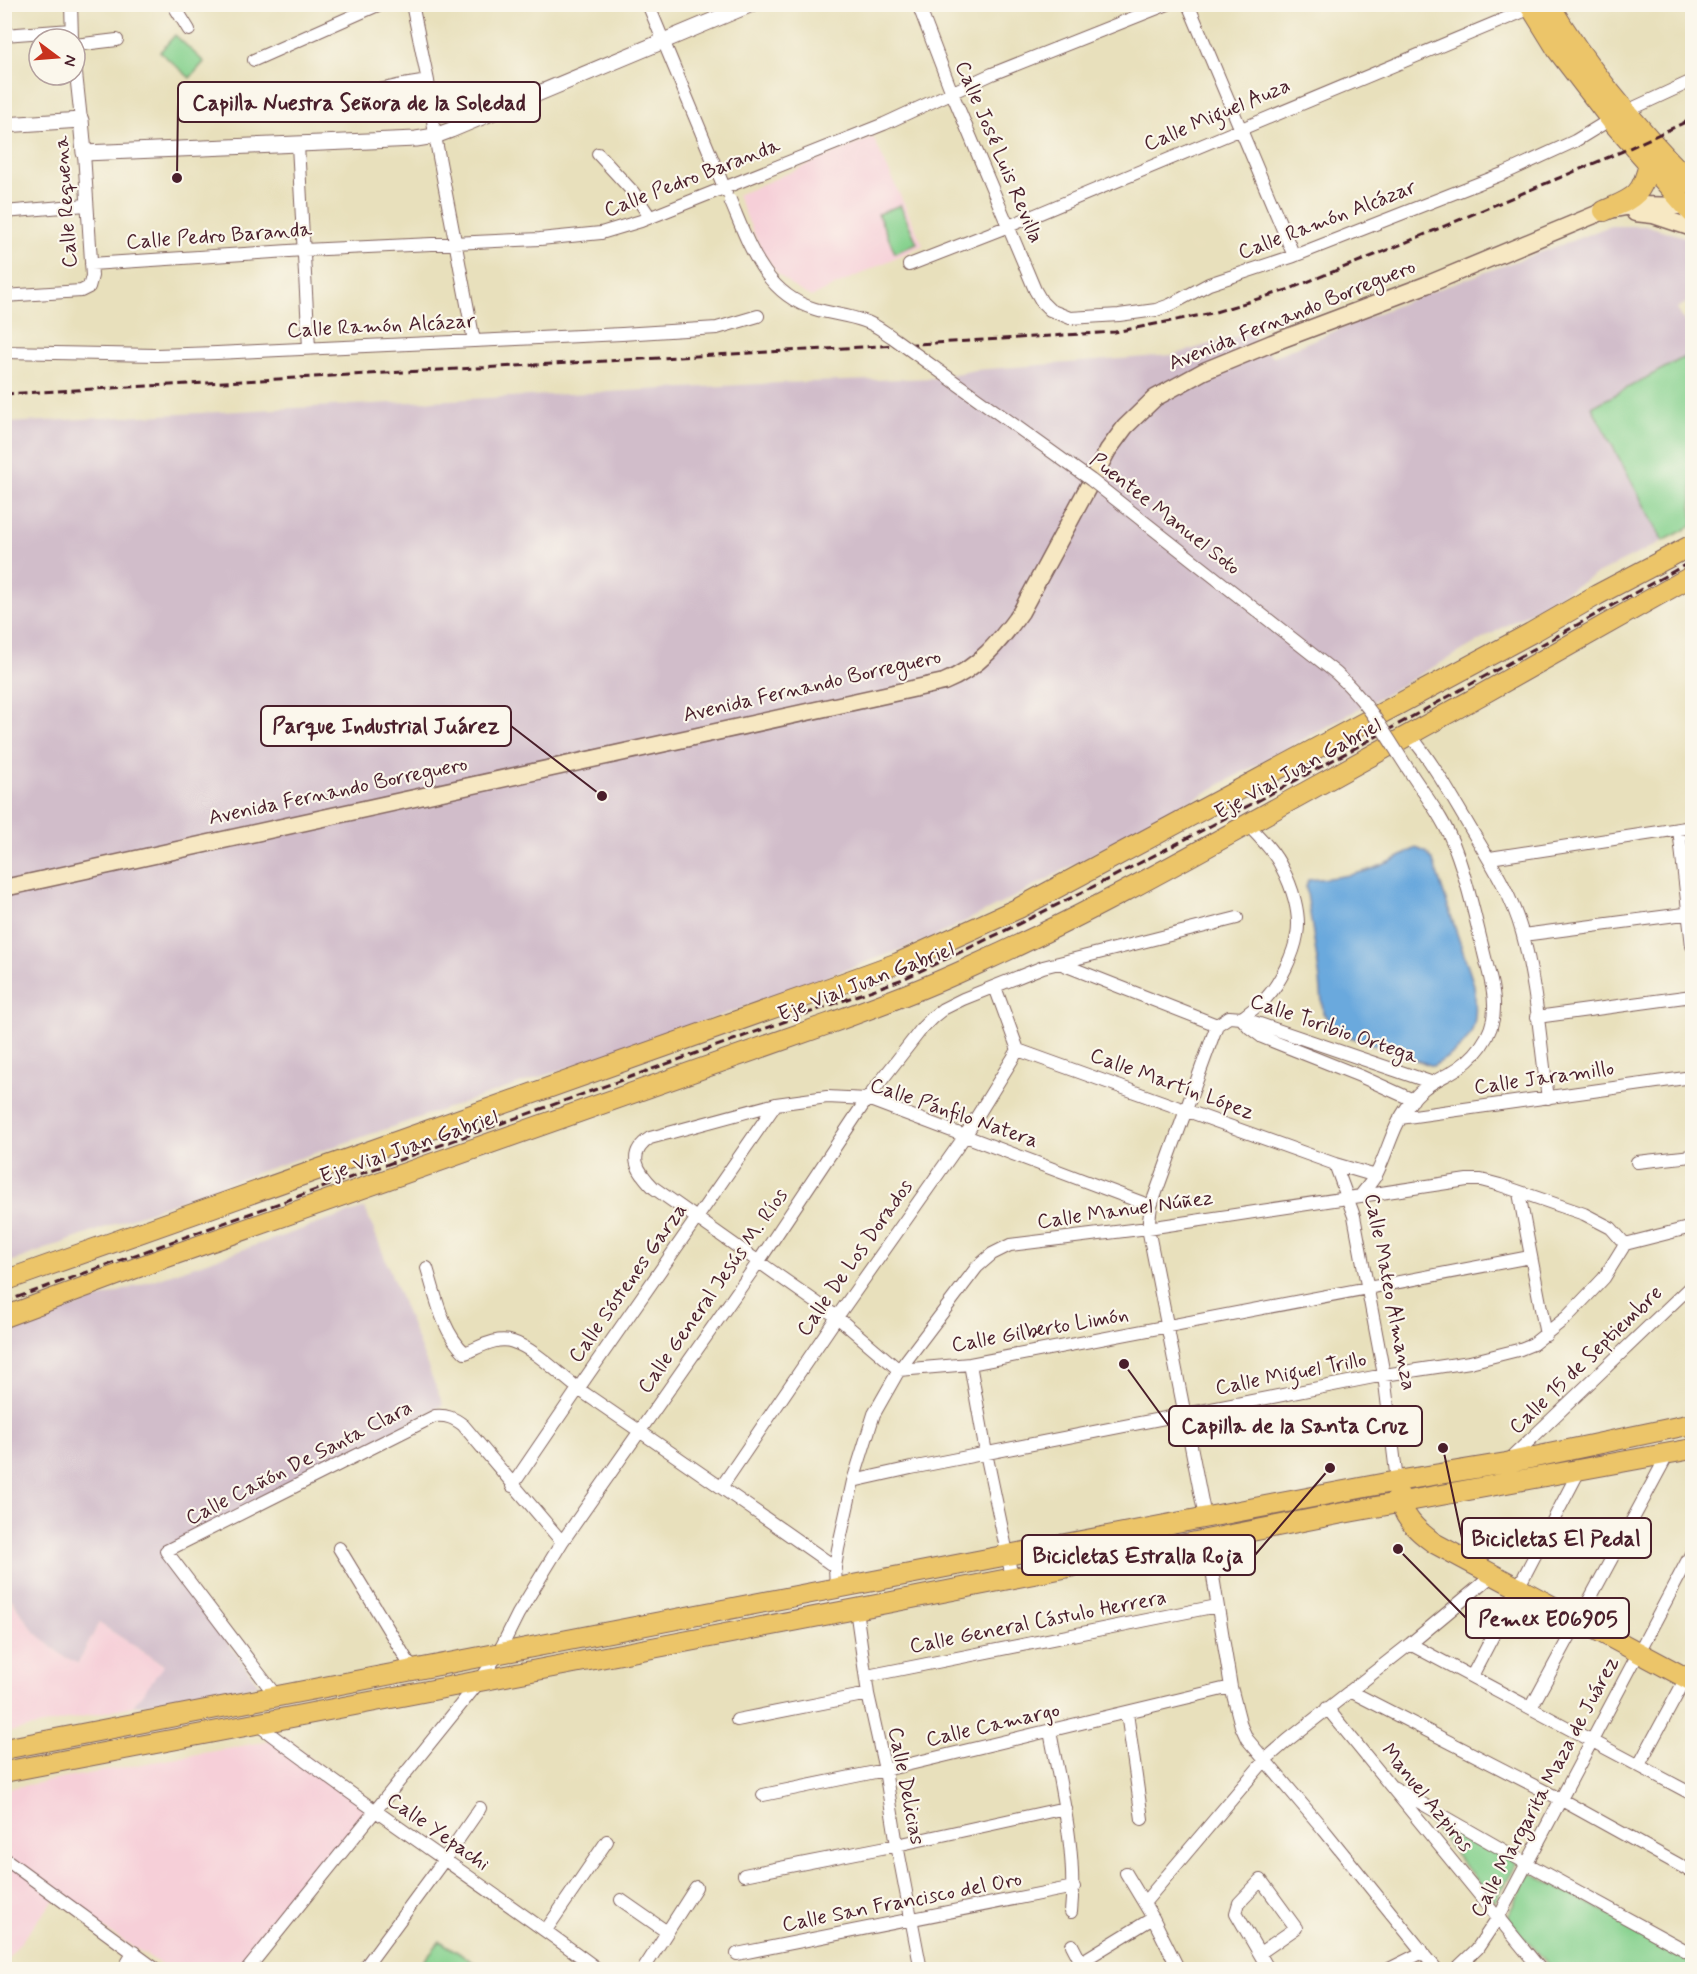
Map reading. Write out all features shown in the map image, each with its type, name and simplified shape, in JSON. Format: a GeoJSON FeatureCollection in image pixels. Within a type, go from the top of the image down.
{"type":"FeatureCollection","features":[{"type":"Feature","properties":{"kind":"main road"},"geometry":{"type":"LineString","coordinates":[[1538,5],[1568,36],[1649,163],[1690,209]]}},
{"type":"Feature","properties":{"kind":"main road"},"geometry":{"type":"LineString","coordinates":[[1619,115],[1692,184]]}},
{"type":"Feature","properties":{"kind":"main road"},"geometry":{"type":"LineString","coordinates":[[1604,211],[1637,194],[1644,183],[1649,163]]}},
{"type":"Feature","properties":{"kind":"main road"},"geometry":{"type":"LineString","coordinates":[[1604,211],[1648,204],[1690,209]]}},
{"type":"Feature","properties":{"kind":"main road"},"geometry":{"type":"LineString","coordinates":[[1604,211],[1653,215],[1692,228]]}},
{"type":"Feature","properties":{"kind":"main road","name":"Avenida Fernando Borreguero"},"geometry":{"type":"LineString","coordinates":[[4,888],[168,850],[444,793],[737,726],[940,684],[960,676],[982,660],[1004,636],[1021,612],[1108,450],[1125,427],[1155,398],[1204,371],[1426,285],[1604,211]]}},
{"type":"Feature","properties":{"kind":"main road"},"geometry":{"type":"LineString","coordinates":[[1531,633],[1568,603],[1692,533]]}},
{"type":"Feature","properties":{"kind":"main road","name":"Eje Vial Juan Gabriel"},"geometry":{"type":"LineString","coordinates":[[4,1281],[898,963],[1019,908],[1692,545]]}},
{"type":"Feature","properties":{"kind":"main road","name":"Eje Vial Juan Gabriel"},"geometry":{"type":"LineString","coordinates":[[4,1317],[136,1268],[907,995],[1023,943],[1113,898],[1410,735],[1692,576]]}},
{"type":"Feature","properties":{"kind":"main road"},"geometry":{"type":"LineString","coordinates":[[1510,679],[1561,661],[1692,592]]}},
{"type":"Feature","properties":{"kind":"main road"},"geometry":{"type":"LineString","coordinates":[[4,1749],[1205,1517],[1506,1463],[1692,1424]]}},
{"type":"Feature","properties":{"kind":"main road"},"geometry":{"type":"LineString","coordinates":[[4,1772],[479,1682],[1012,1577],[1692,1449]]}},
{"type":"Feature","properties":{"kind":"main road","name":"Calle Mateo Almanza"},"geometry":{"type":"LineString","coordinates":[[1397,1481],[1400,1503]]}},
{"type":"Feature","properties":{"kind":"main road"},"geometry":{"type":"LineString","coordinates":[[1400,1503],[1411,1525],[1434,1543],[1689,1679]]}},
{"type":"Feature","properties":{"kind":"street"},"geometry":{"type":"LineString","coordinates":[[70,4],[71,27]]}},
{"type":"Feature","properties":{"kind":"street"},"geometry":{"type":"LineString","coordinates":[[173,4],[189,30]]}},
{"type":"Feature","properties":{"kind":"street"},"geometry":{"type":"LineString","coordinates":[[254,60],[380,4]]}},
{"type":"Feature","properties":{"kind":"street"},"geometry":{"type":"LineString","coordinates":[[412,4],[428,81],[435,136],[474,341]]}},
{"type":"Feature","properties":{"kind":"street","name":"Puentee Manuel Soto"},"geometry":{"type":"LineString","coordinates":[[648,4],[723,187],[762,270],[777,287],[804,305],[877,326],[1091,480],[1336,673],[1374,713],[1447,830],[1456,851],[1491,981],[1494,1007],[1492,1023],[1487,1035],[1473,1057],[1451,1072],[1430,1082]]}},
{"type":"Feature","properties":{"kind":"street"},"geometry":{"type":"LineString","coordinates":[[84,153],[390,142],[435,136],[752,4]]}},
{"type":"Feature","properties":{"kind":"street","name":"Calle José Luis Revilla"},"geometry":{"type":"LineString","coordinates":[[918,4],[952,93],[1035,290],[1050,310]]}},
{"type":"Feature","properties":{"kind":"street","name":"Calle Pedro Baranda"},"geometry":{"type":"LineString","coordinates":[[91,264],[304,250],[540,239],[592,234],[650,217],[884,124],[1050,50],[1168,4]]}},
{"type":"Feature","properties":{"kind":"street"},"geometry":{"type":"LineString","coordinates":[[1188,4],[1294,256]]}},
{"type":"Feature","properties":{"kind":"street","name":"Calle Miguel Auza"},"geometry":{"type":"LineString","coordinates":[[909,266],[1538,5]]}},
{"type":"Feature","properties":{"kind":"street"},"geometry":{"type":"LineString","coordinates":[[4,35],[27,35]]}},
{"type":"Feature","properties":{"kind":"street"},"geometry":{"type":"LineString","coordinates":[[87,44],[117,40]]}},
{"type":"Feature","properties":{"kind":"street"},"geometry":{"type":"LineString","coordinates":[[342,98],[428,81]]}},
{"type":"Feature","properties":{"kind":"street","name":"Calle Ramón Alcázar"},"geometry":{"type":"LineString","coordinates":[[1050,310],[1070,318],[1156,310],[1209,284],[1294,256],[1505,173],[1575,141],[1619,115],[1692,81]]}},
{"type":"Feature","properties":{"kind":"street","name":"Calle Requena"},"geometry":{"type":"LineString","coordinates":[[4,296],[85,290],[91,282],[84,153],[77,87]]}},
{"type":"Feature","properties":{"kind":"street"},"geometry":{"type":"LineString","coordinates":[[4,125],[81,120]]}},
{"type":"Feature","properties":{"kind":"street"},"geometry":{"type":"LineString","coordinates":[[298,145],[309,348]]}},
{"type":"Feature","properties":{"kind":"street"},"geometry":{"type":"LineString","coordinates":[[598,154],[633,192],[650,217]]}},
{"type":"Feature","properties":{"kind":"street"},"geometry":{"type":"LineString","coordinates":[[4,212],[86,205]]}},
{"type":"Feature","properties":{"kind":"street","name":"Calle Ramón Alcázar"},"geometry":{"type":"LineString","coordinates":[[4,352],[156,355],[474,341],[717,328],[758,316]]}},
{"type":"Feature","properties":{"kind":"street"},"geometry":{"type":"LineString","coordinates":[[1410,735],[1430,760],[1490,858],[1507,891],[1523,934],[1538,1017],[1548,1098]]}},
{"type":"Feature","properties":{"kind":"street"},"geometry":{"type":"LineString","coordinates":[[1247,824],[1273,853],[1282,868],[1297,913],[1297,935],[1277,985],[1266,999],[1242,1018],[1262,1037],[1413,1100]]}},
{"type":"Feature","properties":{"kind":"street"},"geometry":{"type":"LineString","coordinates":[[1490,858],[1692,826]]}},
{"type":"Feature","properties":{"kind":"street"},"geometry":{"type":"LineString","coordinates":[[1679,828],[1692,946]]}},
{"type":"Feature","properties":{"kind":"street"},"geometry":{"type":"LineString","coordinates":[[1523,934],[1690,914]]}},
{"type":"Feature","properties":{"kind":"street","name":"Calle General Jesús M. Ríos"},"geometry":{"type":"LineString","coordinates":[[247,1970],[479,1682],[562,1542],[759,1261],[867,1100],[923,1027],[943,1009],[1026,974],[1059,963],[1238,918]]}},
{"type":"Feature","properties":{"kind":"street"},"geometry":{"type":"LineString","coordinates":[[1059,963],[1217,1025],[1151,1206],[1148,1228],[1205,1517]]}},
{"type":"Feature","properties":{"kind":"street"},"geometry":{"type":"LineString","coordinates":[[995,987],[1018,1050]]}},
{"type":"Feature","properties":{"kind":"street"},"geometry":{"type":"LineString","coordinates":[[1538,1017],[1692,996]]}},
{"type":"Feature","properties":{"kind":"street","name":"Calle Toribio Ortega"},"geometry":{"type":"LineString","coordinates":[[1217,1025],[1229,1017],[1242,1018],[1430,1082]]}},
{"type":"Feature","properties":{"kind":"street","name":"Calle Martín López"},"geometry":{"type":"LineString","coordinates":[[1018,1050],[1335,1164],[1376,1176]]}},
{"type":"Feature","properties":{"kind":"street","name":"Calle De Los Dorados"},"geometry":{"type":"LineString","coordinates":[[722,1486],[837,1317],[965,1136],[1018,1050]]}},
{"type":"Feature","properties":{"kind":"street","name":"Calle Jaramillo"},"geometry":{"type":"LineString","coordinates":[[1400,1118],[1692,1077]]}},
{"type":"Feature","properties":{"kind":"street","name":"Calle Mateo Almanza"},"geometry":{"type":"LineString","coordinates":[[1354,1196],[1376,1176],[1400,1118],[1430,1082]]}},
{"type":"Feature","properties":{"kind":"street","name":"Calle Pánfilo Natera"},"geometry":{"type":"LineString","coordinates":[[696,1219],[645,1179],[636,1158],[638,1149],[650,1138],[776,1104],[826,1097],[867,1100],[1151,1206]]}},
{"type":"Feature","properties":{"kind":"street","name":"Calle Sóstenes Garza"},"geometry":{"type":"LineString","coordinates":[[512,1486],[776,1104]]}},
{"type":"Feature","properties":{"kind":"street"},"geometry":{"type":"LineString","coordinates":[[1637,1162],[1692,1156]]}},
{"type":"Feature","properties":{"kind":"street","name":"Calle Mateo Almanza"},"geometry":{"type":"LineString","coordinates":[[1335,1164],[1354,1196],[1354,1216],[1384,1375],[1397,1481]]}},
{"type":"Feature","properties":{"kind":"street","name":"Calle Manuel Núñez"},"geometry":{"type":"LineString","coordinates":[[836,1588],[835,1567],[853,1481],[874,1414],[899,1370],[977,1267],[992,1254],[1010,1245],[1148,1228],[1467,1180],[1480,1180],[1584,1214],[1611,1228],[1625,1244]]}},
{"type":"Feature","properties":{"kind":"street"},"geometry":{"type":"LineString","coordinates":[[1519,1192],[1546,1335]]}},
{"type":"Feature","properties":{"kind":"street"},"geometry":{"type":"LineString","coordinates":[[696,1219],[837,1317],[899,1370]]}},
{"type":"Feature","properties":{"kind":"street"},"geometry":{"type":"LineString","coordinates":[[1625,1244],[1692,1227]]}},
{"type":"Feature","properties":{"kind":"street","name":"Calle Miguel Trillo"},"geometry":{"type":"LineString","coordinates":[[853,1481],[1384,1375],[1470,1362],[1502,1354],[1533,1344],[1546,1335],[1595,1289],[1625,1244]]}},
{"type":"Feature","properties":{"kind":"street","name":"Calle Gilberto Limón"},"geometry":{"type":"LineString","coordinates":[[899,1370],[970,1364],[1530,1257]]}},
{"type":"Feature","properties":{"kind":"street"},"geometry":{"type":"LineString","coordinates":[[427,1268],[448,1334],[465,1353],[502,1339],[528,1349],[578,1389],[722,1486],[835,1567]]}},
{"type":"Feature","properties":{"kind":"street","name":"Calle 15 de Septiembre"},"geometry":{"type":"LineString","coordinates":[[1506,1463],[1692,1285]]}},
{"type":"Feature","properties":{"kind":"street"},"geometry":{"type":"LineString","coordinates":[[970,1364],[1012,1577]]}},
{"type":"Feature","properties":{"kind":"street","name":"Calle Cañón De Santa Clara"},"geometry":{"type":"LineString","coordinates":[[276,1696],[166,1551],[435,1416],[451,1417],[463,1425],[512,1486]]}},
{"type":"Feature","properties":{"kind":"street"},"geometry":{"type":"LineString","coordinates":[[1531,1708],[1668,1454]]}},
{"type":"Feature","properties":{"kind":"street"},"geometry":{"type":"LineString","coordinates":[[1472,1676],[1579,1471]]}},
{"type":"Feature","properties":{"kind":"street"},"geometry":{"type":"LineString","coordinates":[[512,1486],[562,1542]]}},
{"type":"Feature","properties":{"kind":"street"},"geometry":{"type":"LineString","coordinates":[[1207,1540],[1231,1687],[1241,1726],[1247,1739],[1437,1970]]}},
{"type":"Feature","properties":{"kind":"street"},"geometry":{"type":"LineString","coordinates":[[339,1548],[413,1670]]}},
{"type":"Feature","properties":{"kind":"street","name":"Calle Margarita Maza de Juárez"},"geometry":{"type":"LineString","coordinates":[[1455,1970],[1477,1948],[1498,1916],[1591,1740],[1691,1560]]}},
{"type":"Feature","properties":{"kind":"street"},"geometry":{"type":"LineString","coordinates":[[1144,1903],[1265,1760],[1494,1574]]}},
{"type":"Feature","properties":{"kind":"street","name":"Calle General Cástulo Herrera"},"geometry":{"type":"LineString","coordinates":[[867,1676],[1216,1606]]}},
{"type":"Feature","properties":{"kind":"street","name":"Calle Delicias"},"geometry":{"type":"LineString","coordinates":[[856,1609],[868,1694],[885,1770],[921,1970]]}},
{"type":"Feature","properties":{"kind":"street"},"geometry":{"type":"LineString","coordinates":[[1410,1644],[1692,1794]]}},
{"type":"Feature","properties":{"kind":"street"},"geometry":{"type":"LineString","coordinates":[[1639,1765],[1689,1679]]}},
{"type":"Feature","properties":{"kind":"street","name":"Calle Camargo"},"geometry":{"type":"LineString","coordinates":[[763,1795],[885,1770],[1231,1687]]}},
{"type":"Feature","properties":{"kind":"street"},"geometry":{"type":"LineString","coordinates":[[1350,1691],[1560,1799],[1692,1872]]}},
{"type":"Feature","properties":{"kind":"street"},"geometry":{"type":"LineString","coordinates":[[737,1720],[868,1694]]}},
{"type":"Feature","properties":{"kind":"street","name":"Manuel Azpiros"},"geometry":{"type":"LineString","coordinates":[[1327,1708],[1541,1970]]}},
{"type":"Feature","properties":{"kind":"street"},"geometry":{"type":"LineString","coordinates":[[1127,1713],[1143,1819]]}},
{"type":"Feature","properties":{"kind":"street","name":"Calle Yepachi"},"geometry":{"type":"LineString","coordinates":[[257,1724],[374,1812],[546,1930],[599,1970]]}},
{"type":"Feature","properties":{"kind":"street"},"geometry":{"type":"LineString","coordinates":[[1050,1731],[1065,1808],[1074,1887],[1071,1912]]}},
{"type":"Feature","properties":{"kind":"street"},"geometry":{"type":"LineString","coordinates":[[1392,1787],[1692,1954]]}},
{"type":"Feature","properties":{"kind":"street"},"geometry":{"type":"LineString","coordinates":[[363,1970],[480,1808]]}},
{"type":"Feature","properties":{"kind":"street"},"geometry":{"type":"LineString","coordinates":[[744,1875],[897,1845],[1065,1808]]}},
{"type":"Feature","properties":{"kind":"street"},"geometry":{"type":"LineString","coordinates":[[546,1930],[607,1841]]}},
{"type":"Feature","properties":{"kind":"street"},"geometry":{"type":"LineString","coordinates":[[4,1858],[157,1970]]}},
{"type":"Feature","properties":{"kind":"street"},"geometry":{"type":"LineString","coordinates":[[1126,1873],[1153,1918],[1179,1970]]}},
{"type":"Feature","properties":{"kind":"street"},"geometry":{"type":"LineString","coordinates":[[1260,1953],[1296,1928],[1261,1880],[1239,1903],[1236,1913],[1269,1970]]}},
{"type":"Feature","properties":{"kind":"street"},"geometry":{"type":"LineString","coordinates":[[643,1970],[696,1887]]}},
{"type":"Feature","properties":{"kind":"street","name":"Calle San Francisco del Oro"},"geometry":{"type":"LineString","coordinates":[[737,1954],[1074,1887]]}},
{"type":"Feature","properties":{"kind":"street"},"geometry":{"type":"LineString","coordinates":[[621,1900],[667,1932]]}},
{"type":"Feature","properties":{"kind":"street"},"geometry":{"type":"LineString","coordinates":[[1072,1945],[1083,1966],[1153,1918]]}},
{"type":"Feature","properties":{"kind":"street"},"geometry":{"type":"LineString","coordinates":[[123,1970],[134,1952]]}},
{"type":"Feature","properties":{"kind":"street"},"geometry":{"type":"LineString","coordinates":[[1387,1970],[1422,1952]]}},
{"type":"Feature","properties":{"kind":"shaded area"},"geometry":{"type":"Polygon","coordinates":[[[873,137],[923,245],[811,297],[778,274],[761,250],[737,195],[873,137]]]}},
{"type":"Feature","properties":{"kind":"shaded area"},"geometry":{"type":"Polygon","coordinates":[[[1610,226],[1648,226],[1685,237],[1692,243],[1692,299],[1677,309],[1692,334],[1692,353],[1592,407],[1663,541],[1593,576],[1379,698],[1018,895],[932,938],[720,1016],[238,1179],[5,1264],[5,423],[781,383],[934,378],[975,370],[1172,355],[1249,333],[1272,357],[1417,297],[1610,226]]]}},
{"type":"Feature","properties":{"kind":"shaded area"},"geometry":{"type":"Polygon","coordinates":[[[365,1208],[443,1405],[164,1554],[259,1685],[133,1706],[164,1665],[99,1623],[78,1663],[63,1656],[34,1631],[5,1590],[4,1331],[365,1208]]]}},
{"type":"Feature","properties":{"kind":"shaded area"},"geometry":{"type":"Polygon","coordinates":[[[4,1590],[34,1631],[63,1656],[78,1663],[99,1623],[165,1666],[133,1706],[5,1733],[4,1590]]]}},
{"type":"Feature","properties":{"kind":"shaded area"},"geometry":{"type":"Polygon","coordinates":[[[286,1738],[369,1807],[238,1969],[169,1969],[55,1899],[5,1962],[5,1789],[286,1738]]]}},
{"type":"Feature","properties":{"kind":"green space"},"geometry":{"type":"Polygon","coordinates":[[[175,35],[204,62],[190,78],[160,52],[175,35]]]}},
{"type":"Feature","properties":{"kind":"green space"},"geometry":{"type":"Polygon","coordinates":[[[900,205],[917,243],[895,253],[878,214],[900,205]]]}},
{"type":"Feature","properties":{"kind":"green space"},"geometry":{"type":"Polygon","coordinates":[[[1692,353],[1692,526],[1663,541],[1592,407],[1692,353]]]}},
{"type":"Feature","properties":{"kind":"green space"},"geometry":{"type":"Polygon","coordinates":[[[1420,1811],[1517,1862],[1495,1902],[1420,1811]]]}},
{"type":"Feature","properties":{"kind":"green space"},"geometry":{"type":"Polygon","coordinates":[[[1530,1873],[1692,1961],[1692,1969],[1552,1969],[1507,1917],[1530,1873]]]}},
{"type":"Feature","properties":{"kind":"green space"},"geometry":{"type":"Polygon","coordinates":[[[440,1941],[484,1969],[417,1969],[440,1941]]]}},
{"type":"Feature","properties":{"kind":"water"},"geometry":{"type":"Polygon","coordinates":[[[1416,848],[1426,852],[1433,861],[1474,985],[1475,1014],[1470,1034],[1457,1050],[1433,1066],[1339,1033],[1323,1013],[1306,887],[1308,880],[1364,872],[1416,848]]]}},
{"type":"Feature","properties":{"kind":"railway"},"geometry":{"type":"LineString","coordinates":[[4,394],[1115,332],[1212,313],[1287,290],[1623,151],[1692,119]]}},
{"type":"Feature","properties":{"kind":"railway"},"geometry":{"type":"LineString","coordinates":[[4,1302],[903,979],[1004,931],[1203,830],[1400,724],[1692,561]]}},
{"type":"Feature","properties":{"kind":"place","name":"Capilla Nuestra Señora de la Soledad"},"geometry":{"type":"Point","coordinates":[177,178]}},
{"type":"Feature","properties":{"kind":"place","name":"Parque Industrial Juárez"},"geometry":{"type":"Point","coordinates":[602,796]}},
{"type":"Feature","properties":{"kind":"place","name":"Capilla de la Santa Cruz"},"geometry":{"type":"Point","coordinates":[1124,1364]}},
{"type":"Feature","properties":{"kind":"place","name":"Bicicletas El Pedal"},"geometry":{"type":"Point","coordinates":[1443,1448]}},
{"type":"Feature","properties":{"kind":"place","name":"Bicicletas Estralla Roja"},"geometry":{"type":"Point","coordinates":[1330,1468]}},
{"type":"Feature","properties":{"kind":"place","name":"Pemex E06905"},"geometry":{"type":"Point","coordinates":[1398,1549]}}]}
